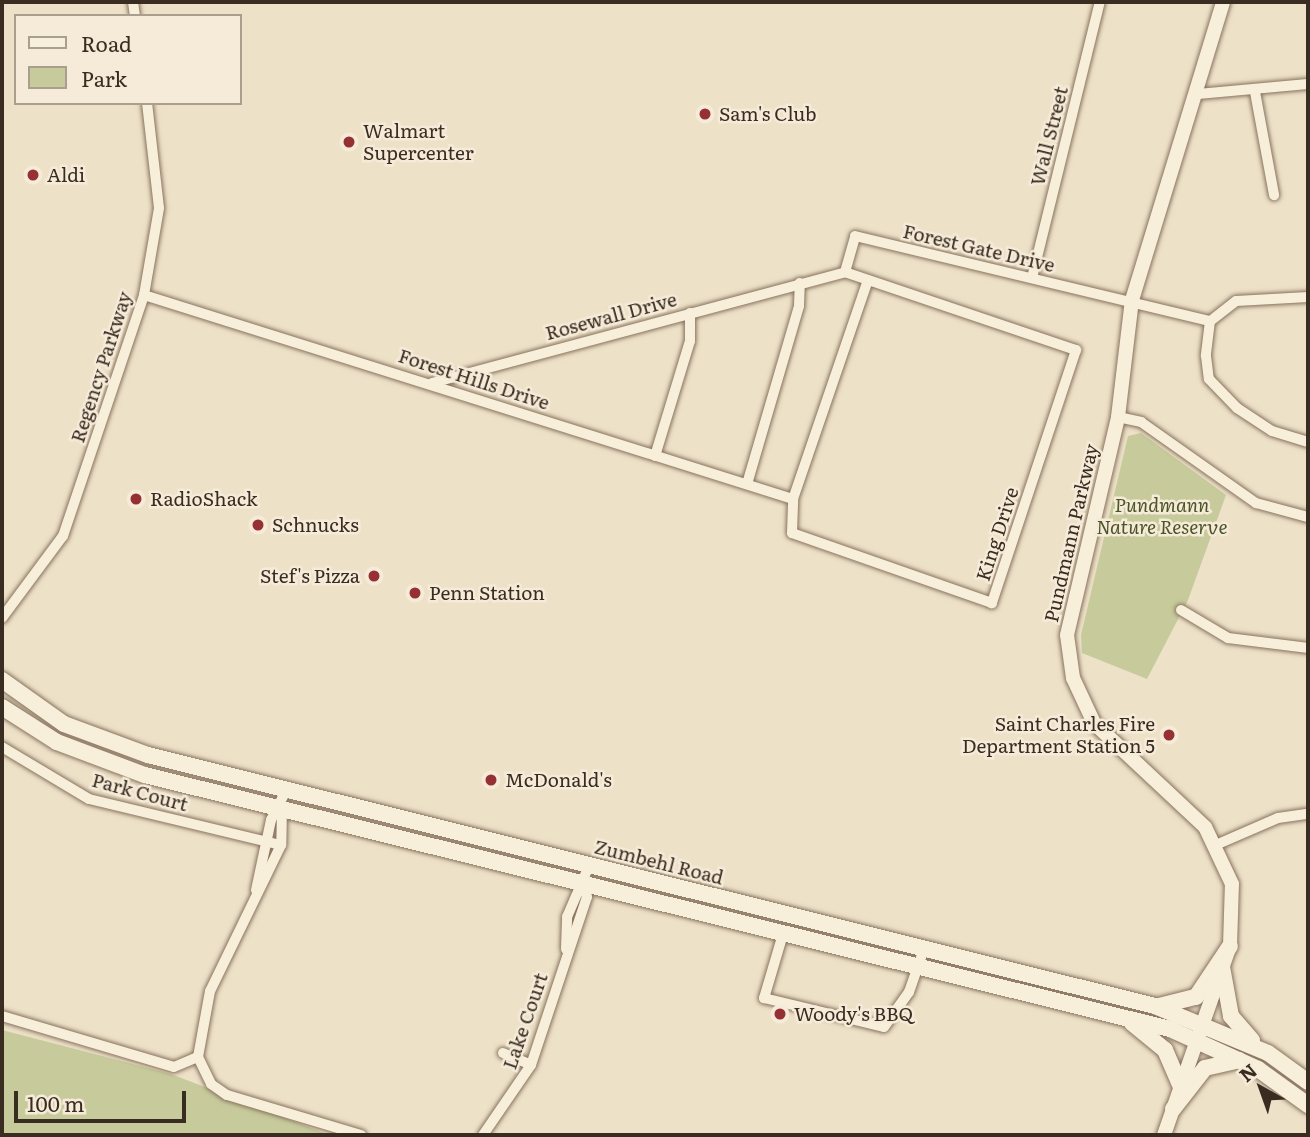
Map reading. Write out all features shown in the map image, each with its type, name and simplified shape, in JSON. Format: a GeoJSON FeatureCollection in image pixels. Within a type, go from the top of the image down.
{"type":"FeatureCollection","features":[{"type":"Feature","properties":{"kind":"main road","name":"Zumbehl Road"},"geometry":{"type":"LineString","coordinates":[[2,680],[30,704],[98,739],[589,866],[1155,1006],[1202,1031],[1308,1105]]}},
{"type":"Feature","properties":{"kind":"main road","name":"Zumbehl Road"},"geometry":{"type":"LineString","coordinates":[[2,707],[57,742],[123,768],[282,805],[583,884],[1125,1018],[1202,1031],[1268,1053],[1308,1082]]}},
{"type":"Feature","properties":{"kind":"main road"},"geometry":{"type":"LineString","coordinates":[[1155,1006],[1196,997],[1230,946]]}},
{"type":"Feature","properties":{"kind":"main road"},"geometry":{"type":"LineString","coordinates":[[1222,967],[1231,1016],[1268,1053]]}},
{"type":"Feature","properties":{"kind":"main road"},"geometry":{"type":"LineString","coordinates":[[1125,1018],[1165,1050],[1181,1087]]}},
{"type":"Feature","properties":{"kind":"main road"},"geometry":{"type":"LineString","coordinates":[[1173,1110],[1205,1068],[1240,1060]]}},
{"type":"Feature","properties":{"kind":"street","name":"Wall Street"},"geometry":{"type":"LineString","coordinates":[[1032,278],[1100,2]]}},
{"type":"Feature","properties":{"kind":"street","name":"Pundmann Parkway"},"geometry":{"type":"LineString","coordinates":[[1164,1135],[1230,946],[1232,884],[1218,844],[1192,811],[1107,740],[1081,699],[1067,655],[1068,618],[1118,417],[1132,300],[1198,94],[1223,2]]}},
{"type":"Feature","properties":{"kind":"street"},"geometry":{"type":"LineString","coordinates":[[1198,94],[1255,92],[1308,84]]}},
{"type":"Feature","properties":{"kind":"street"},"geometry":{"type":"LineString","coordinates":[[1255,92],[1274,195]]}},
{"type":"Feature","properties":{"kind":"street","name":"Regency Parkway"},"geometry":{"type":"LineString","coordinates":[[2,618],[63,536],[144,295],[159,208],[147,105]]}},
{"type":"Feature","properties":{"kind":"street","name":"Forest Gate Drive"},"geometry":{"type":"LineString","coordinates":[[845,272],[855,236],[1132,300],[1210,321]]}},
{"type":"Feature","properties":{"kind":"street"},"geometry":{"type":"LineString","coordinates":[[845,272],[868,280]]}},
{"type":"Feature","properties":{"kind":"street","name":"Rosewall Drive"},"geometry":{"type":"LineString","coordinates":[[432,383],[845,272]]}},
{"type":"Feature","properties":{"kind":"street","name":"King Drive"},"geometry":{"type":"LineString","coordinates":[[868,280],[1076,350],[992,603],[797,539],[790,526],[793,499],[868,280]]}},
{"type":"Feature","properties":{"kind":"street"},"geometry":{"type":"LineString","coordinates":[[747,484],[799,306],[800,283]]}},
{"type":"Feature","properties":{"kind":"street","name":"Forest Hills Drive"},"geometry":{"type":"LineString","coordinates":[[144,295],[432,383],[793,499]]}},
{"type":"Feature","properties":{"kind":"street"},"geometry":{"type":"LineString","coordinates":[[1308,297],[1236,301],[1210,321],[1209,379],[1219,392],[1272,431],[1308,442]]}},
{"type":"Feature","properties":{"kind":"street"},"geometry":{"type":"LineString","coordinates":[[655,456],[690,341],[690,313]]}},
{"type":"Feature","properties":{"kind":"street"},"geometry":{"type":"LineString","coordinates":[[1118,417],[1141,422],[1256,503],[1308,517]]}},
{"type":"Feature","properties":{"kind":"street"},"geometry":{"type":"LineString","coordinates":[[1181,610],[1228,638],[1308,648]]}},
{"type":"Feature","properties":{"kind":"street","name":"Park Court"},"geometry":{"type":"LineString","coordinates":[[2,747],[89,799],[281,845]]}},
{"type":"Feature","properties":{"kind":"street"},"geometry":{"type":"LineString","coordinates":[[256,890],[266,841],[287,788]]}},
{"type":"Feature","properties":{"kind":"street"},"geometry":{"type":"LineString","coordinates":[[282,805],[281,845],[256,890],[210,991],[198,1056],[211,1084],[227,1095],[361,1135]]}},
{"type":"Feature","properties":{"kind":"street"},"geometry":{"type":"LineString","coordinates":[[1218,844],[1278,818],[1308,814]]}},
{"type":"Feature","properties":{"kind":"street","name":"Lake Court"},"geometry":{"type":"LineString","coordinates":[[483,1135],[531,1065],[566,949],[566,917],[589,866]]}},
{"type":"Feature","properties":{"kind":"street"},"geometry":{"type":"LineString","coordinates":[[783,934],[764,998],[884,1027],[918,967],[924,949]]}},
{"type":"Feature","properties":{"kind":"street"},"geometry":{"type":"LineString","coordinates":[[2,1016],[174,1067],[198,1056]]}},
{"type":"Feature","properties":{"kind":"street"},"geometry":{"type":"LineString","coordinates":[[503,1053],[531,1065]]}},
{"type":"Feature","properties":{"kind":"green space","name":"Pundmann Nature Reserve"},"geometry":{"type":"Polygon","coordinates":[[[1141,433],[1226,495],[1188,600],[1147,679],[1082,653],[1081,635],[1128,436],[1141,433]]]}},
{"type":"Feature","properties":{"kind":"green space"},"geometry":{"type":"Polygon","coordinates":[[[2,1030],[171,1074],[329,1135],[2,1135],[2,1030]]]}},
{"type":"Feature","properties":{"kind":"place","name":"Sam's Club"},"geometry":{"type":"Point","coordinates":[705,114]}},
{"type":"Feature","properties":{"kind":"place","name":"Walmart Supercenter"},"geometry":{"type":"Point","coordinates":[349,142]}},
{"type":"Feature","properties":{"kind":"place","name":"Aldi"},"geometry":{"type":"Point","coordinates":[33,175]}},
{"type":"Feature","properties":{"kind":"place","name":"RadioShack"},"geometry":{"type":"Point","coordinates":[136,499]}},
{"type":"Feature","properties":{"kind":"place","name":"Schnucks"},"geometry":{"type":"Point","coordinates":[258,525]}},
{"type":"Feature","properties":{"kind":"place","name":"Stef's Pizza"},"geometry":{"type":"Point","coordinates":[374,576]}},
{"type":"Feature","properties":{"kind":"place","name":"Penn Station"},"geometry":{"type":"Point","coordinates":[415,593]}},
{"type":"Feature","properties":{"kind":"place","name":"Saint Charles Fire Department Station 5"},"geometry":{"type":"Point","coordinates":[1169,735]}},
{"type":"Feature","properties":{"kind":"place","name":"McDonald's"},"geometry":{"type":"Point","coordinates":[491,780]}},
{"type":"Feature","properties":{"kind":"place","name":"Woody's BBQ"},"geometry":{"type":"Point","coordinates":[780,1014]}}]}
